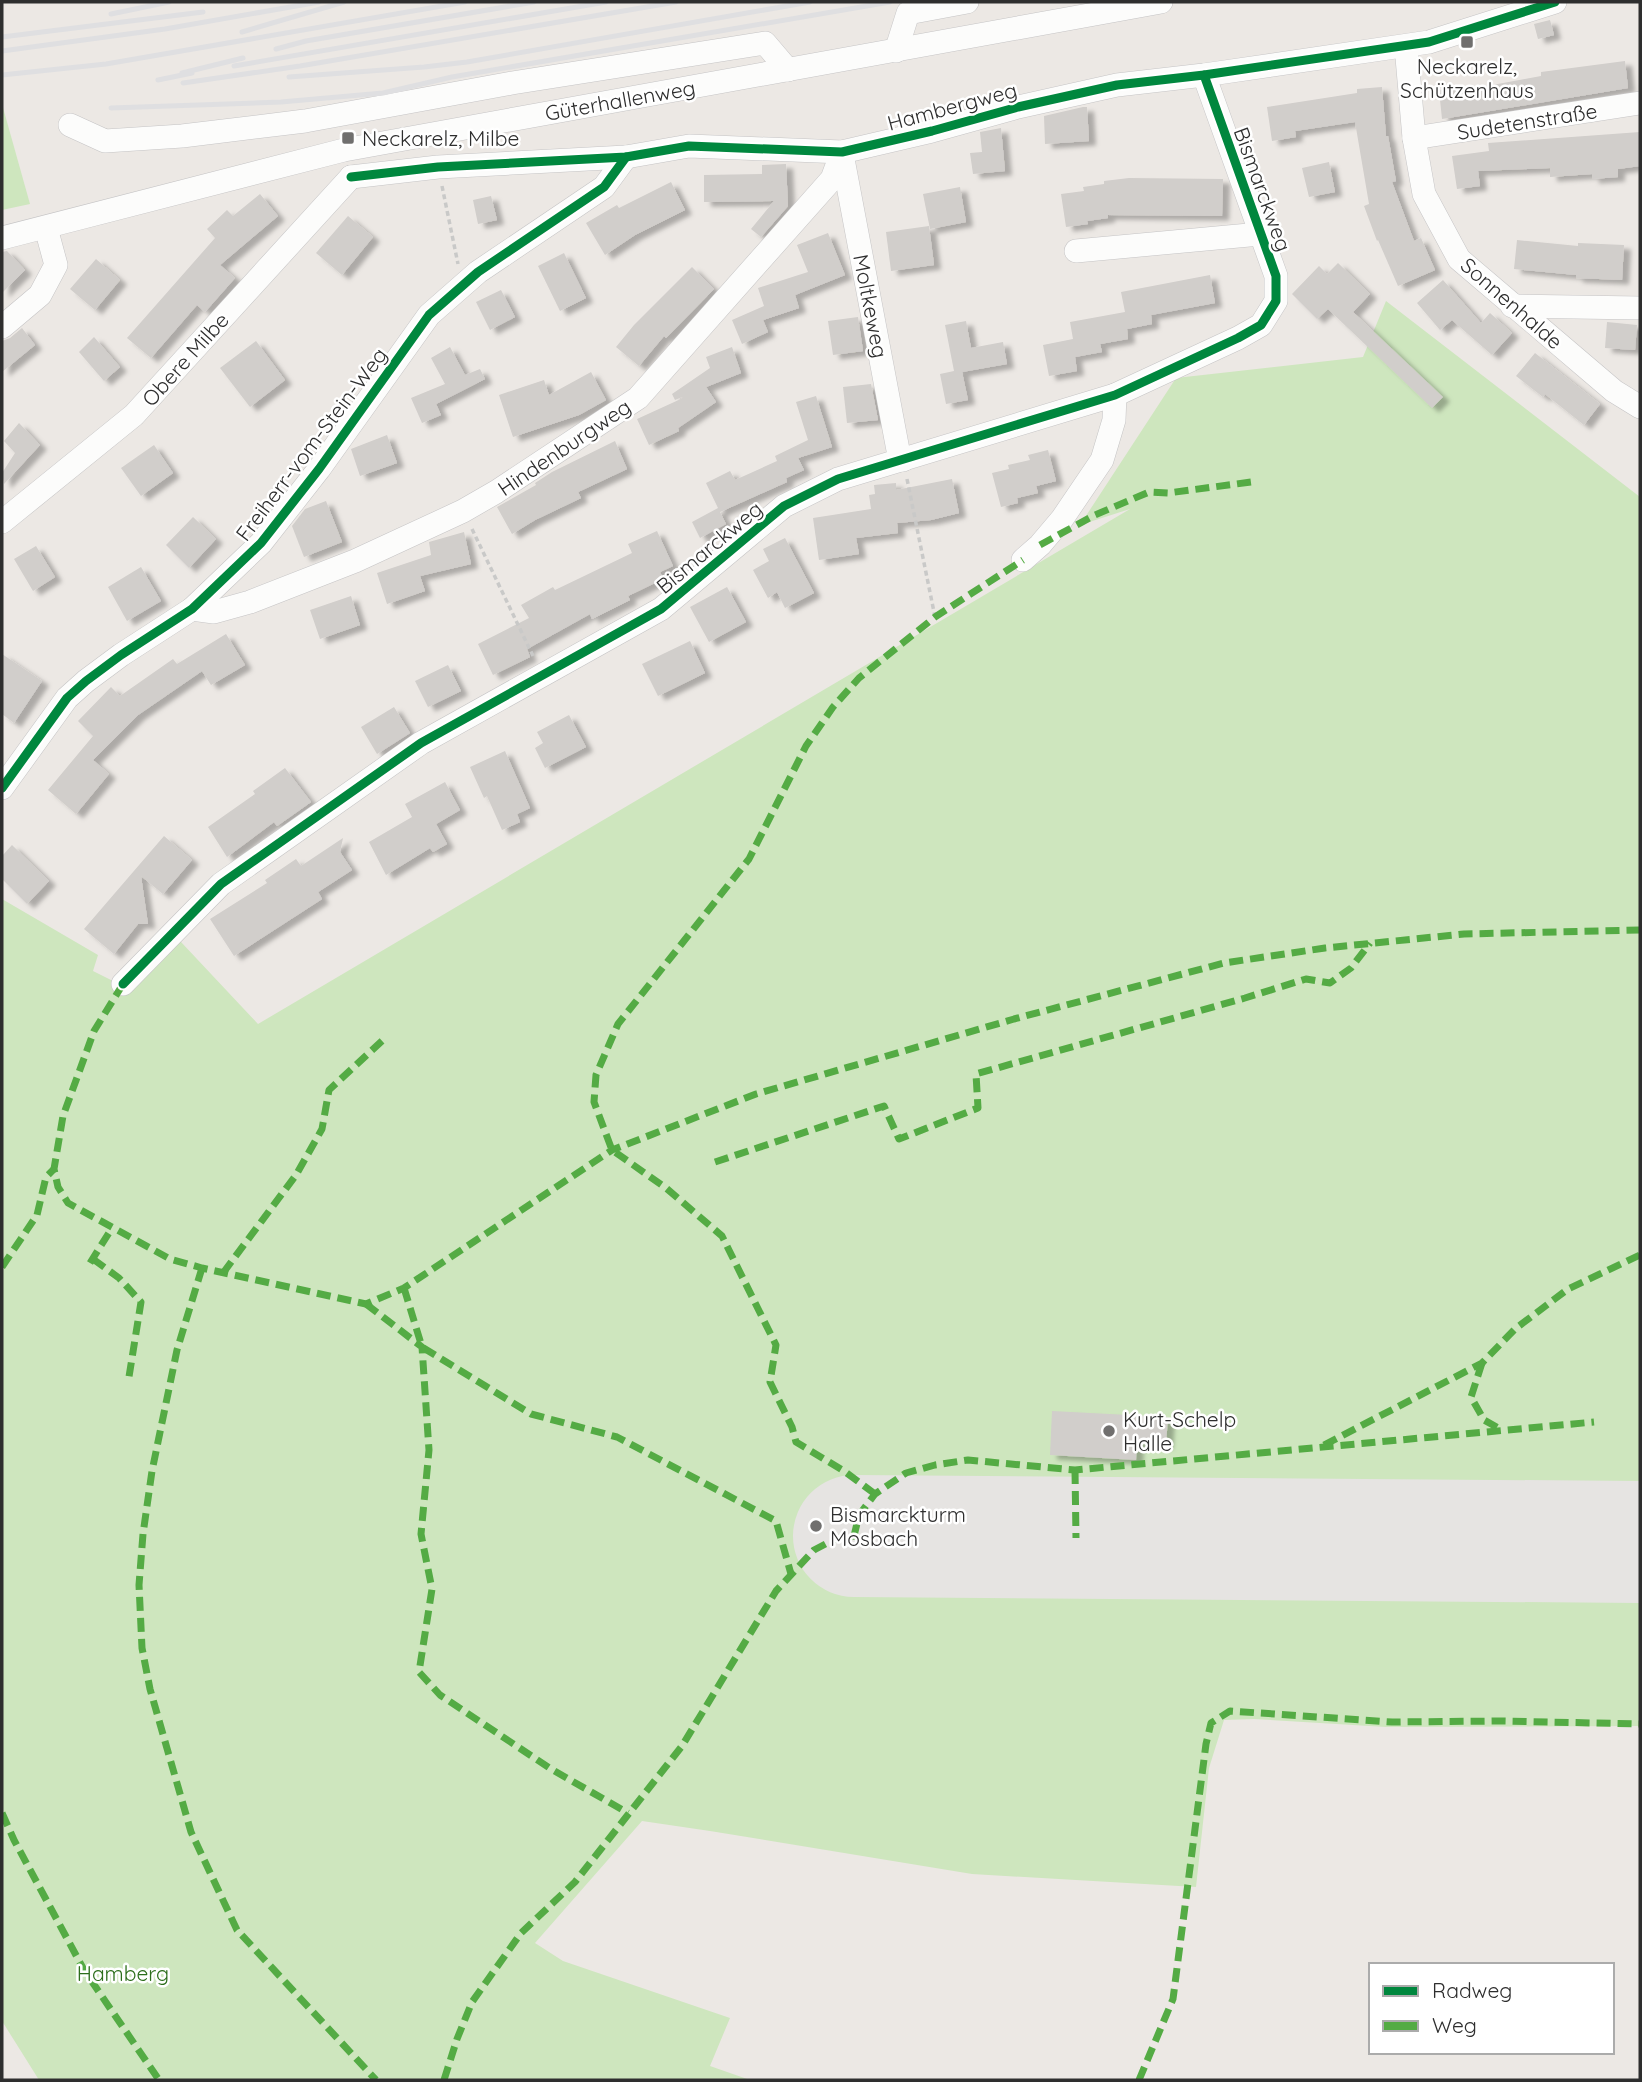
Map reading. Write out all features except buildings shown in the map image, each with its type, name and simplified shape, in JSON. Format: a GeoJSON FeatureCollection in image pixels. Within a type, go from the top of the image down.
{"type":"FeatureCollection","features":[{"type":"Feature","properties":{"kind":"street"},"geometry":{"type":"LineString","coordinates":[[896,51],[908,13],[967,2]]}},
{"type":"Feature","properties":{"kind":"street","name":"Güterhallenweg"},"geometry":{"type":"LineString","coordinates":[[2,238],[337,152],[1161,2]]}},
{"type":"Feature","properties":{"kind":"street","name":"Hambergweg"},"geometry":{"type":"LineString","coordinates":[[351,177],[438,167],[626,157],[689,146],[842,152],[1117,85],[1429,43],[1555,2]]}},
{"type":"Feature","properties":{"kind":"street"},"geometry":{"type":"LineString","coordinates":[[70,125],[105,141],[182,136],[323,118],[512,83],[765,43],[788,70]]}},
{"type":"Feature","properties":{"kind":"street","name":"Sonnenhalde"},"geometry":{"type":"LineString","coordinates":[[1406,46],[1414,138],[1423,194],[1460,259],[1615,391],[1640,407]]}},
{"type":"Feature","properties":{"kind":"street","name":"Bismarckweg"},"geometry":{"type":"LineString","coordinates":[[123,984],[221,884],[421,743],[661,609],[784,506],[838,479],[1115,395],[1261,325],[1276,301],[1276,276],[1204,75]]}},
{"type":"Feature","properties":{"kind":"street"},"geometry":{"type":"LineString","coordinates":[[512,83],[520,118]]}},
{"type":"Feature","properties":{"kind":"street","name":"Sudetenstraße"},"geometry":{"type":"LineString","coordinates":[[1414,138],[1640,103]]}},
{"type":"Feature","properties":{"kind":"street"},"geometry":{"type":"LineString","coordinates":[[323,118],[351,177]]}},
{"type":"Feature","properties":{"kind":"street","name":"Moltkeweg"},"geometry":{"type":"LineString","coordinates":[[842,152],[898,450],[903,460]]}},
{"type":"Feature","properties":{"kind":"street","name":"Hindenburgweg"},"geometry":{"type":"LineString","coordinates":[[192,609],[214,612],[250,601],[355,561],[463,511],[638,398],[832,179],[842,152]]}},
{"type":"Feature","properties":{"kind":"street","name":"Freiherr-vom-Stein-Weg"},"geometry":{"type":"LineString","coordinates":[[2,788],[67,698],[121,655],[192,609],[261,543],[319,469],[429,315],[478,271],[604,187],[626,157]]}},
{"type":"Feature","properties":{"kind":"street","name":"Obere Milbe"},"geometry":{"type":"LineString","coordinates":[[2,522],[134,415],[351,177]]}},
{"type":"Feature","properties":{"kind":"street"},"geometry":{"type":"LineString","coordinates":[[2,327],[40,295],[56,265],[46,228]]}},
{"type":"Feature","properties":{"kind":"street","name":"Bismarckweg"},"geometry":{"type":"LineString","coordinates":[[1076,251],[1260,234]]}},
{"type":"Feature","properties":{"kind":"street"},"geometry":{"type":"LineString","coordinates":[[1512,306],[1640,309]]}},
{"type":"Feature","properties":{"kind":"street"},"geometry":{"type":"LineString","coordinates":[[1023,560],[1062,519],[1102,460],[1114,420],[1115,395]]}},
{"type":"Feature","properties":{"kind":"path"},"geometry":{"type":"LineString","coordinates":[[438,167],[463,285]]}},
{"type":"Feature","properties":{"kind":"path"},"geometry":{"type":"LineString","coordinates":[[903,460],[935,617]]}},
{"type":"Feature","properties":{"kind":"path"},"geometry":{"type":"LineString","coordinates":[[463,511],[542,676]]}},
{"type":"Feature","properties":{"kind":"green space"},"geometry":{"type":"Polygon","coordinates":[[[2,104],[30,204],[2,210],[2,104]]]}},
{"type":"Feature","properties":{"kind":"green space","name":"Hamberg"},"geometry":{"type":"Polygon","coordinates":[[[1386,301],[1640,497],[1640,1726],[1386,1727],[1254,1719],[1224,1720],[1209,1768],[1196,1887],[972,1874],[642,1821],[535,1943],[563,1961],[730,2018],[710,2066],[750,2080],[39,2080],[2,2021],[2,899],[98,955],[93,971],[115,982],[166,926],[258,1024],[1130,509],[1080,525],[1176,378],[1363,357],[1386,301]]]}},
{"type":"Feature","properties":{"kind":"runway"},"geometry":{"type":"LineString","coordinates":[[854,1536],[1640,1542]]}},
{"type":"Feature","properties":{"kind":"railway"},"geometry":{"type":"LineString","coordinates":[[111,14],[169,2]]}},
{"type":"Feature","properties":{"kind":"railway"},"geometry":{"type":"LineString","coordinates":[[2,51],[165,29],[319,2]]}},
{"type":"Feature","properties":{"kind":"railway"},"geometry":{"type":"LineString","coordinates":[[242,32],[344,2]]}},
{"type":"Feature","properties":{"kind":"railway"},"geometry":{"type":"LineString","coordinates":[[2,75],[106,64],[465,2]]}},
{"type":"Feature","properties":{"kind":"railway"},"geometry":{"type":"LineString","coordinates":[[276,49],[306,41],[534,2]]}},
{"type":"Feature","properties":{"kind":"railway"},"geometry":{"type":"LineString","coordinates":[[234,66],[606,2]]}},
{"type":"Feature","properties":{"kind":"railway"},"geometry":{"type":"LineString","coordinates":[[183,83],[300,66],[676,2]]}},
{"type":"Feature","properties":{"kind":"railway"},"geometry":{"type":"LineString","coordinates":[[289,77],[467,62],[810,2]]}},
{"type":"Feature","properties":{"kind":"railway"},"geometry":{"type":"LineString","coordinates":[[111,108],[281,102],[383,93],[452,77],[890,2]]}},
{"type":"Feature","properties":{"kind":"railway"},"geometry":{"type":"LineString","coordinates":[[2,37],[203,12]]}},
{"type":"Feature","properties":{"kind":"railway"},"geometry":{"type":"LineString","coordinates":[[182,73],[243,58]]}},
{"type":"Feature","properties":{"kind":"railway"},"geometry":{"type":"LineString","coordinates":[[158,80],[192,73]]}},
{"type":"Feature","properties":{"kind":"marked path"},"geometry":{"type":"LineString","coordinates":[[1040,545],[1095,515],[1149,492],[1168,493],[1251,482]]}},
{"type":"Feature","properties":{"kind":"marked path"},"geometry":{"type":"LineString","coordinates":[[875,1494],[844,1471],[796,1442],[792,1427],[770,1382],[776,1345],[722,1236],[666,1188],[612,1150],[594,1102],[596,1075],[618,1024],[749,859],[806,746],[833,707],[859,678],[935,617],[1023,560]]}},
{"type":"Feature","properties":{"kind":"marked path"},"geometry":{"type":"LineString","coordinates":[[123,984],[94,1031],[63,1116],[54,1169],[58,1187],[68,1203],[170,1259],[366,1304],[404,1288],[612,1150],[756,1094],[1014,1019],[1224,963],[1325,948],[1464,934],[1640,930]]}},
{"type":"Feature","properties":{"kind":"marked path"},"geometry":{"type":"LineString","coordinates":[[715,1162],[884,1106],[899,1139],[978,1108],[976,1074],[1306,979],[1330,983],[1351,968],[1370,943]]}},
{"type":"Feature","properties":{"kind":"marked path"},"geometry":{"type":"LineString","coordinates":[[223,1273],[296,1175],[322,1129],[329,1090],[384,1039]]}},
{"type":"Feature","properties":{"kind":"marked path"},"geometry":{"type":"LineString","coordinates":[[2,1267],[37,1215],[46,1177],[54,1169]]}},
{"type":"Feature","properties":{"kind":"marked path"},"geometry":{"type":"LineString","coordinates":[[90,1263],[112,1228]]}},
{"type":"Feature","properties":{"kind":"marked path"},"geometry":{"type":"LineString","coordinates":[[1324,1445],[1482,1363],[1515,1329],[1568,1289],[1640,1255]]}},
{"type":"Feature","properties":{"kind":"marked path"},"geometry":{"type":"LineString","coordinates":[[93,1259],[119,1278],[141,1302],[128,1383]]}},
{"type":"Feature","properties":{"kind":"marked path"},"geometry":{"type":"LineString","coordinates":[[202,1268],[177,1350],[152,1471],[143,1534],[139,1585],[142,1648],[150,1689],[191,1832],[237,1930],[376,2080]]}},
{"type":"Feature","properties":{"kind":"marked path"},"geometry":{"type":"LineString","coordinates":[[404,1288],[422,1347],[531,1414],[617,1437],[776,1521],[791,1574]]}},
{"type":"Feature","properties":{"kind":"marked path"},"geometry":{"type":"LineString","coordinates":[[366,1304],[422,1347],[429,1450],[421,1534],[432,1589],[419,1672],[440,1695],[551,1769],[628,1813]]}},
{"type":"Feature","properties":{"kind":"marked path"},"geometry":{"type":"LineString","coordinates":[[1482,1363],[1471,1397],[1484,1420],[1502,1430]]}},
{"type":"Feature","properties":{"kind":"marked path"},"geometry":{"type":"LineString","coordinates":[[444,2080],[472,2002],[521,1933],[575,1882],[682,1746],[776,1591],[814,1550],[835,1539],[854,1536],[859,1515],[875,1494],[906,1473],[968,1460],[1075,1470],[1594,1422]]}},
{"type":"Feature","properties":{"kind":"marked path"},"geometry":{"type":"LineString","coordinates":[[1075,1470],[1076,1538]]}},
{"type":"Feature","properties":{"kind":"marked path"},"geometry":{"type":"LineString","coordinates":[[1139,2080],[1173,1999],[1211,1723],[1230,1711],[1392,1722],[1640,1724]]}},
{"type":"Feature","properties":{"kind":"marked path"},"geometry":{"type":"LineString","coordinates":[[2,1813],[84,1970],[159,2080]]}},
{"type":"Feature","properties":{"kind":"cycle path"},"geometry":{"type":"LineString","coordinates":[[351,177],[438,167],[626,157],[689,146],[842,152],[1117,85],[1429,42],[1555,2]]}},
{"type":"Feature","properties":{"kind":"cycle path"},"geometry":{"type":"LineString","coordinates":[[123,984],[221,884],[421,743],[661,609],[784,506],[838,479],[1115,395],[1261,325],[1276,301],[1276,276],[1204,75]]}},
{"type":"Feature","properties":{"kind":"cycle path"},"geometry":{"type":"LineString","coordinates":[[2,788],[67,698],[121,655],[192,609],[261,543],[319,469],[429,315],[478,272],[604,187],[626,157]]}},
{"type":"Feature","properties":{"kind":"place","name":"Neckarelz, Schützenhaus"},"geometry":{"type":"Point","coordinates":[1467,42]}},
{"type":"Feature","properties":{"kind":"place","name":"Neckarelz, Milbe"},"geometry":{"type":"Point","coordinates":[348,138]}},
{"type":"Feature","properties":{"kind":"place","name":"Kurt-Schelp Halle"},"geometry":{"type":"Point","coordinates":[1109,1431]}},
{"type":"Feature","properties":{"kind":"place","name":"Bismarckturm Mosbach"},"geometry":{"type":"Point","coordinates":[816,1526]}}]}
